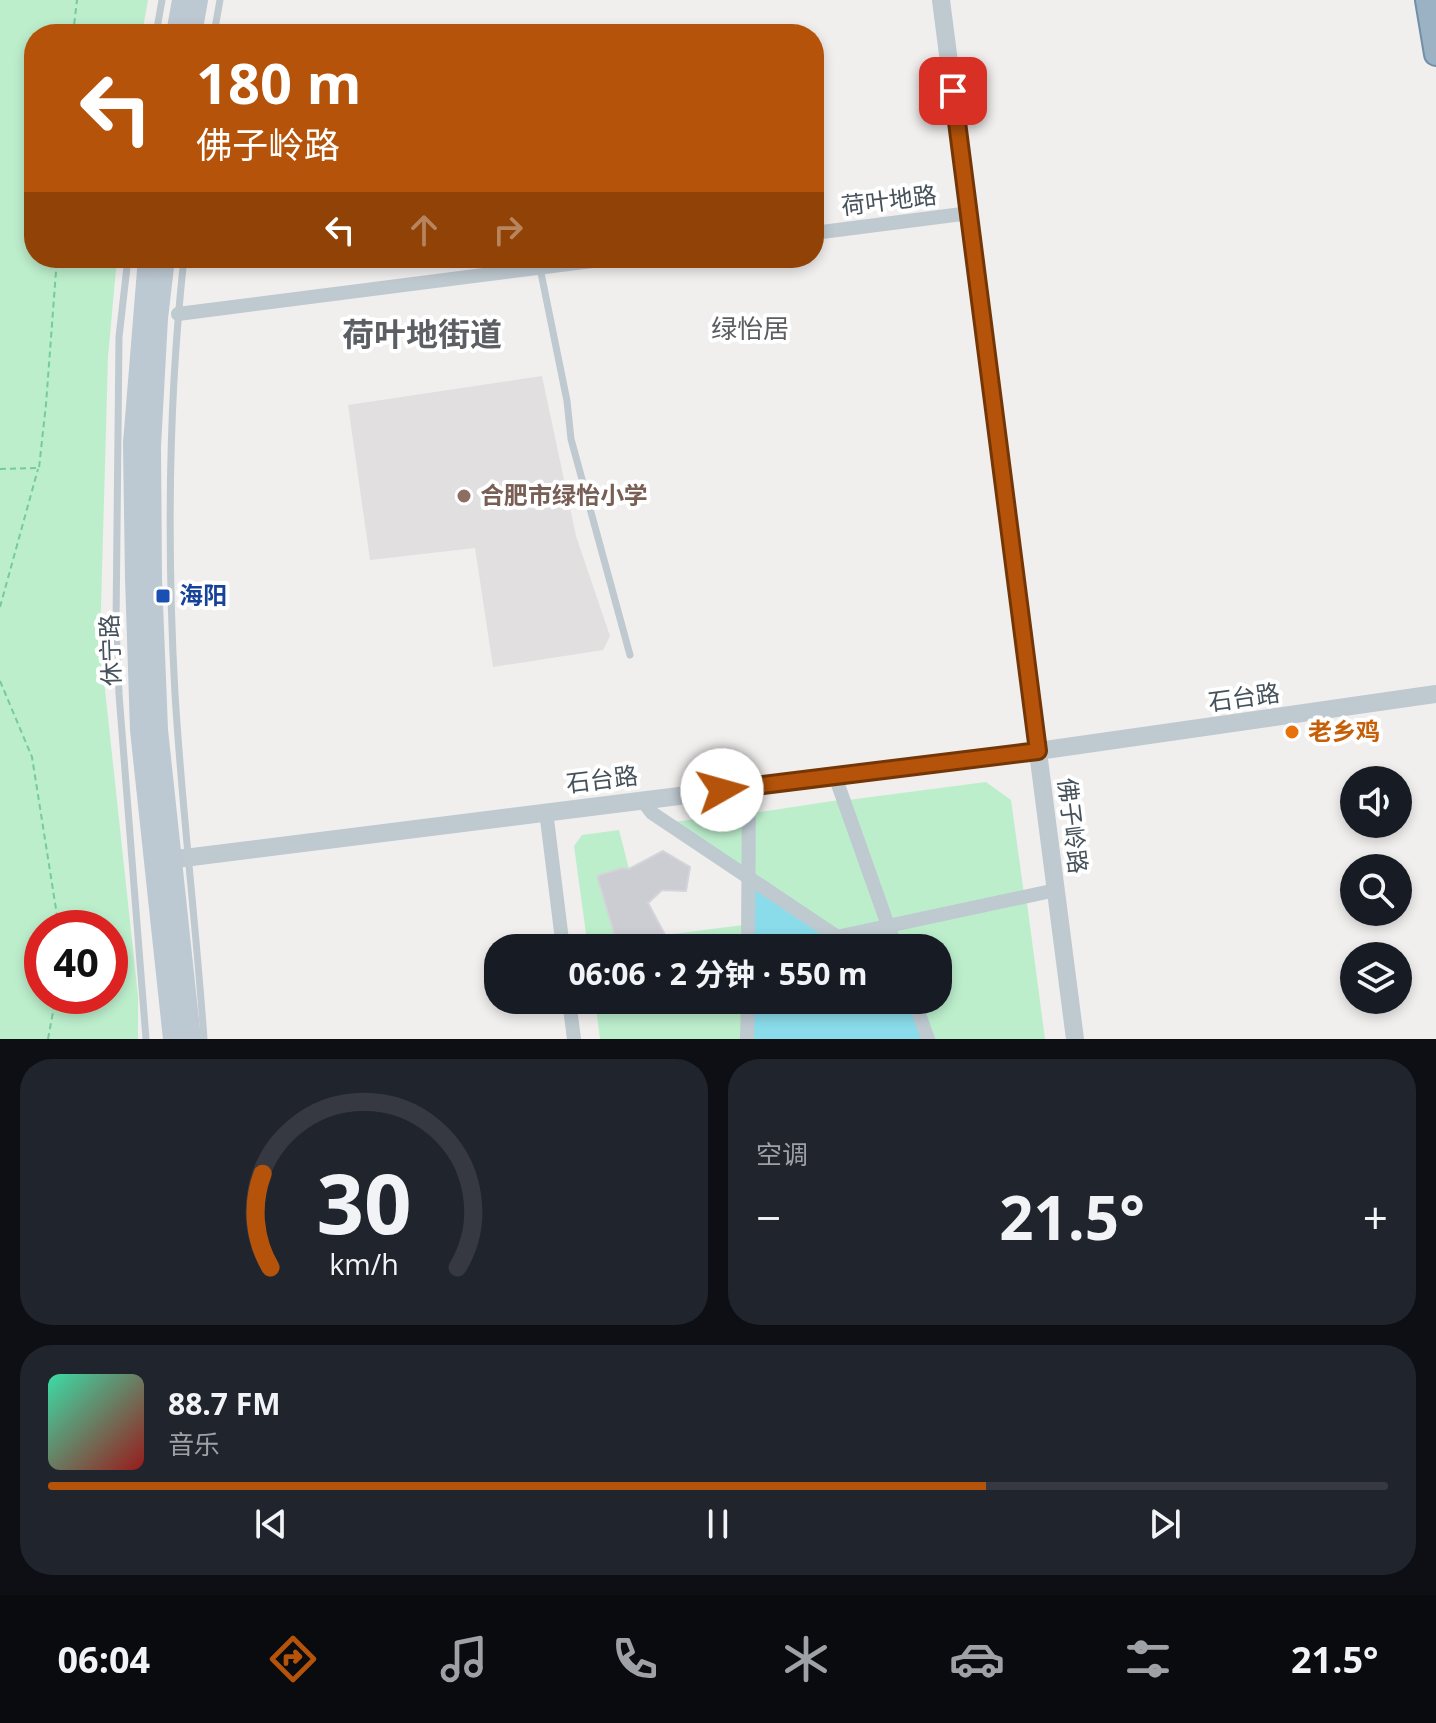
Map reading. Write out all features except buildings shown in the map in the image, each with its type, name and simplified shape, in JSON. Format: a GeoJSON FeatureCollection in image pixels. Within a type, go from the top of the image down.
{"type":"FeatureCollection","features":[{"type":"Feature","properties":{"kind":"highway"},"geometry":{"type":"LineString","coordinates":[[1427,0],[1436,54]]}},
{"type":"Feature","properties":{"kind":"main road"},"geometry":{"type":"LineString","coordinates":[[178,24],[182,0]]}},
{"type":"Feature","properties":{"kind":"main road"},"geometry":{"type":"LineString","coordinates":[[194,24],[198,0]]}},
{"type":"Feature","properties":{"kind":"main road","name":"休宁路"},"geometry":{"type":"LineString","coordinates":[[147,268],[133,473],[140,730],[171,860],[173,1039]]}},
{"type":"Feature","properties":{"kind":"main road","name":"休宁路"},"geometry":{"type":"LineString","coordinates":[[164,268],[151,446],[158,730],[191,1039]]}},
{"type":"Feature","properties":{"kind":"street","name":"佛子岭路"},"geometry":{"type":"LineString","coordinates":[[941,0],[1075,1039]]}},
{"type":"Feature","properties":{"kind":"street","name":"荷叶地路"},"geometry":{"type":"LineString","coordinates":[[824,232],[970,213]]}},
{"type":"Feature","properties":{"kind":"street"},"geometry":{"type":"LineString","coordinates":[[178,314],[540,268]]}},
{"type":"Feature","properties":{"kind":"street","name":"石台路"},"geometry":{"type":"LineString","coordinates":[[171,860],[1038,751],[1436,694]]}},
{"type":"Feature","properties":{"kind":"street"},"geometry":{"type":"LineString","coordinates":[[835,776],[891,934]]}},
{"type":"Feature","properties":{"kind":"street"},"geometry":{"type":"LineString","coordinates":[[748,934],[749,786]]}},
{"type":"Feature","properties":{"kind":"street"},"geometry":{"type":"LineString","coordinates":[[642,800],[652,813],[834,934]]}},
{"type":"Feature","properties":{"kind":"street"},"geometry":{"type":"LineString","coordinates":[[546,811],[561,934]]}},
{"type":"Feature","properties":{"kind":"street"},"geometry":{"type":"LineString","coordinates":[[853,934],[1056,890]]}},
{"type":"Feature","properties":{"kind":"street"},"geometry":{"type":"LineString","coordinates":[[571,1014],[574,1039]]}},
{"type":"Feature","properties":{"kind":"street"},"geometry":{"type":"LineString","coordinates":[[747,1039],[748,1014]]}},
{"type":"Feature","properties":{"kind":"street"},"geometry":{"type":"LineString","coordinates":[[919,1014],[928,1039]]}},
{"type":"Feature","properties":{"kind":"lane"},"geometry":{"type":"LineString","coordinates":[[158,24],[162,0]]}},
{"type":"Feature","properties":{"kind":"lane"},"geometry":{"type":"LineString","coordinates":[[216,24],[220,0]]}},
{"type":"Feature","properties":{"kind":"lane"},"geometry":{"type":"LineString","coordinates":[[127,268],[119,337],[116,624],[146,1039]]}},
{"type":"Feature","properties":{"kind":"lane"},"geometry":{"type":"LineString","coordinates":[[183,268],[172,419],[170,560],[175,696],[171,860],[204,1039]]}},
{"type":"Feature","properties":{"kind":"lane"},"geometry":{"type":"LineString","coordinates":[[540,268],[567,401],[571,439],[630,655]]}},
{"type":"Feature","properties":{"kind":"path"},"geometry":{"type":"LineString","coordinates":[[74,24],[77,0]]}},
{"type":"Feature","properties":{"kind":"path"},"geometry":{"type":"LineString","coordinates":[[0,607],[39,468],[56,268]]}},
{"type":"Feature","properties":{"kind":"path"},"geometry":{"type":"LineString","coordinates":[[0,469],[39,468]]}},
{"type":"Feature","properties":{"kind":"path"},"geometry":{"type":"LineString","coordinates":[[0,681],[32,757],[56,910]]}},
{"type":"Feature","properties":{"kind":"path"},"geometry":{"type":"LineString","coordinates":[[48,1039],[53,1014]]}},
{"type":"Feature","properties":{"kind":"shaded area","name":"合肥市绿怡小学"},"geometry":{"type":"Polygon","coordinates":[[[542,376],[576,536],[610,636],[603,650],[493,667],[475,548],[370,560],[348,405],[542,376]]]}},
{"type":"Feature","properties":{"kind":"green space"},"geometry":{"type":"Polygon","coordinates":[[[0,0],[148,0],[144,24],[24,24],[24,268],[116,268],[108,357],[100,643],[138,996],[138,1039],[0,1039],[0,0]]]}},
{"type":"Feature","properties":{"kind":"green space"},"geometry":{"type":"Polygon","coordinates":[[[986,782],[1011,800],[1024,894],[891,922],[848,800],[986,782]]]}},
{"type":"Feature","properties":{"kind":"green space"},"geometry":{"type":"Polygon","coordinates":[[[839,800],[882,924],[836,933],[752,876],[753,813],[839,800]]]}},
{"type":"Feature","properties":{"kind":"green space"},"geometry":{"type":"Polygon","coordinates":[[[744,813],[743,869],[673,822],[744,813]]]}},
{"type":"Feature","properties":{"kind":"green space"},"geometry":{"type":"Polygon","coordinates":[[[619,830],[629,869],[622,934],[586,934],[574,846],[582,835],[619,830]]]}},
{"type":"Feature","properties":{"kind":"green space"},"geometry":{"type":"Polygon","coordinates":[[[1027,903],[1045,1039],[932,1039],[923,1014],[952,1014],[952,934],[895,934],[894,931],[1027,903]]]}},
{"type":"Feature","properties":{"kind":"green space"},"geometry":{"type":"Polygon","coordinates":[[[743,925],[743,934],[673,934],[743,925]]]}},
{"type":"Feature","properties":{"kind":"green space"},"geometry":{"type":"Polygon","coordinates":[[[597,1014],[742,1014],[742,1039],[600,1039],[597,1014]]]}},
{"type":"Feature","properties":{"kind":"water"},"geometry":{"type":"Polygon","coordinates":[[[751,881],[831,934],[751,934],[751,881]]]}},
{"type":"Feature","properties":{"kind":"water"},"geometry":{"type":"Polygon","coordinates":[[[752,1014],[915,1014],[924,1039],[752,1039],[752,1014]]]}},
{"type":"Feature","properties":{"kind":"place","name":"合肥市绿怡小学"},"geometry":{"type":"Point","coordinates":[464,496]}},
{"type":"Feature","properties":{"kind":"place","name":"海阳"},"geometry":{"type":"Point","coordinates":[163,596]}},
{"type":"Feature","properties":{"kind":"place","name":"老乡鸡"},"geometry":{"type":"Point","coordinates":[1292,732]}},
{"type":"Feature","properties":{"kind":"district","name":"绿怡居"},"geometry":{"type":"Point","coordinates":[750,329]}},
{"type":"Feature","properties":{"kind":"district","name":"荷叶地街道"},"geometry":{"type":"Point","coordinates":[422,335]}},
{"type":"Feature","properties":{"kind":"route"},"geometry":{"type":"LineString","coordinates":[[722,790],[1038,751],[953,91]]}}]}
